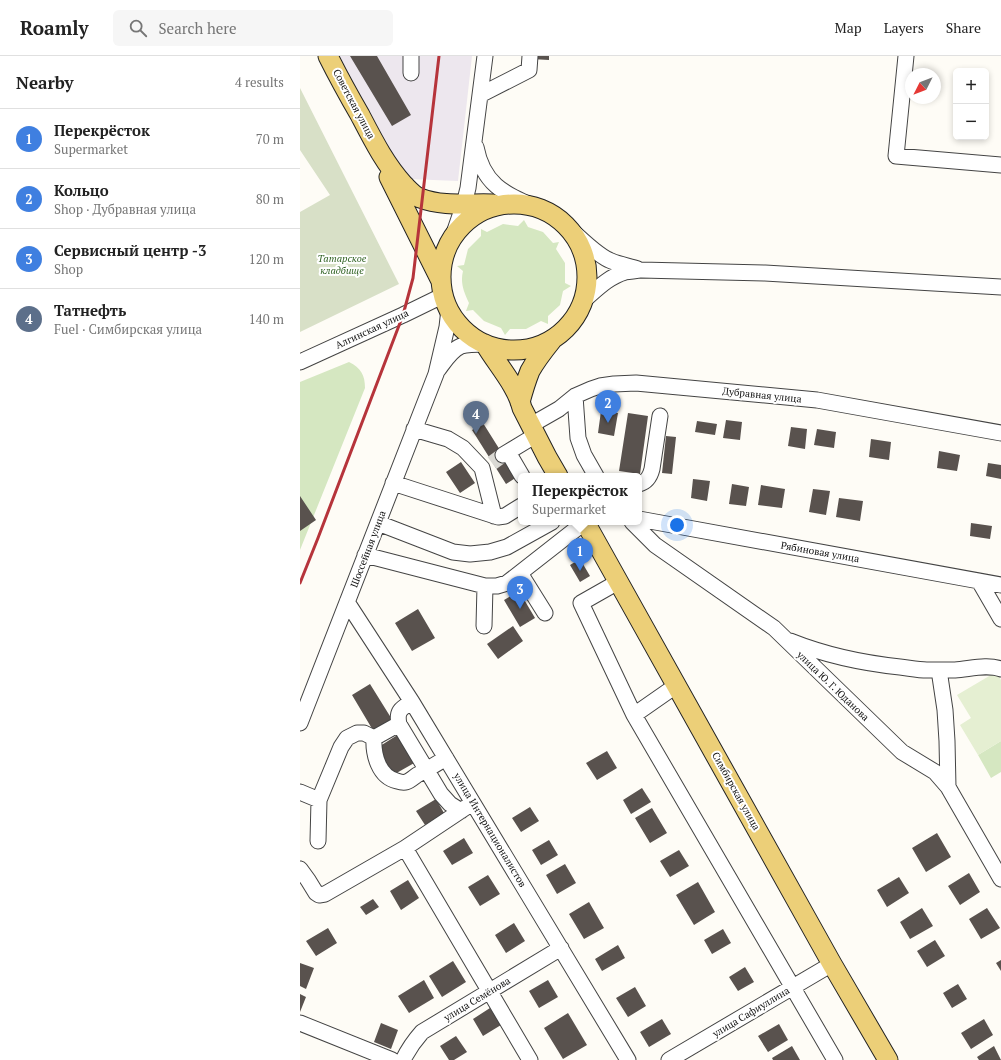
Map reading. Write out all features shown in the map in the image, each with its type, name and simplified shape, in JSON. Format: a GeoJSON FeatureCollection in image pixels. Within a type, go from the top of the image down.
{"type":"FeatureCollection","features":[{"type":"Feature","properties":{"kind":"main road","name":"Советская улица"},"geometry":{"type":"LineString","coordinates":[[328,56],[380,153]]}},
{"type":"Feature","properties":{"kind":"main road"},"geometry":{"type":"LineString","coordinates":[[380,153],[405,186],[416,196],[422,199],[439,203],[466,196],[507,204],[521,204],[535,207],[546,211],[563,222],[576,237],[586,264],[586,290],[583,301],[575,318],[565,330],[552,340],[540,355],[531,370],[520,402]]}},
{"type":"Feature","properties":{"kind":"main road"},"geometry":{"type":"LineString","coordinates":[[380,153],[390,182],[457,322],[465,330],[485,344],[509,350],[521,350],[536,347],[552,340]]}},
{"type":"Feature","properties":{"kind":"main road"},"geometry":{"type":"LineString","coordinates":[[445,296],[442,266],[448,246],[453,236],[464,223],[480,212],[492,207],[507,204]]}},
{"type":"Feature","properties":{"kind":"main road"},"geometry":{"type":"LineString","coordinates":[[485,344],[504,373],[520,402],[547,458],[556,473]]}},
{"type":"Feature","properties":{"kind":"main road","name":"Симбирская улица"},"geometry":{"type":"LineString","coordinates":[[587,525],[832,964],[888,1060]]}},
{"type":"Feature","properties":{"kind":"street"},"geometry":{"type":"LineString","coordinates":[[411,56],[411,73]]}},
{"type":"Feature","properties":{"kind":"street"},"geometry":{"type":"LineString","coordinates":[[453,236],[466,196],[485,56]]}},
{"type":"Feature","properties":{"kind":"street"},"geometry":{"type":"LineString","coordinates":[[480,95],[529,70],[530,56]]}},
{"type":"Feature","properties":{"kind":"street"},"geometry":{"type":"LineString","coordinates":[[906,56],[896,156],[1001,165]]}},
{"type":"Feature","properties":{"kind":"street"},"geometry":{"type":"LineString","coordinates":[[474,142],[483,171],[490,181],[506,193],[535,207]]}},
{"type":"Feature","properties":{"kind":"street"},"geometry":{"type":"LineString","coordinates":[[563,222],[588,245],[604,257],[641,270]]}},
{"type":"Feature","properties":{"kind":"street"},"geometry":{"type":"LineString","coordinates":[[583,301],[615,276],[625,272],[641,270],[765,273],[1001,287]]}},
{"type":"Feature","properties":{"kind":"street"},"geometry":{"type":"LineString","coordinates":[[436,374],[447,327],[445,296]]}},
{"type":"Feature","properties":{"kind":"street","name":"Алгинская улица"},"geometry":{"type":"LineString","coordinates":[[300,362],[445,296]]}},
{"type":"Feature","properties":{"kind":"street"},"geometry":{"type":"LineString","coordinates":[[436,374],[447,358],[457,348],[467,345],[485,344]]}},
{"type":"Feature","properties":{"kind":"street","name":"Шоссейная улица"},"geometry":{"type":"LineString","coordinates":[[300,723],[436,374]]}},
{"type":"Feature","properties":{"kind":"street","name":"Дубравная улица"},"geometry":{"type":"LineString","coordinates":[[496,459],[576,396],[600,386],[636,383],[817,400],[1001,433]]}},
{"type":"Feature","properties":{"kind":"street"},"geometry":{"type":"LineString","coordinates":[[576,396],[578,438],[584,455],[594,473]]}},
{"type":"Feature","properties":{"kind":"street"},"geometry":{"type":"LineString","coordinates":[[642,483],[645,482],[650,476],[652,469],[660,416]]}},
{"type":"Feature","properties":{"kind":"street"},"geometry":{"type":"LineString","coordinates":[[414,430],[448,439],[463,448],[496,459],[518,473]]}},
{"type":"Feature","properties":{"kind":"street"},"geometry":{"type":"LineString","coordinates":[[494,516],[496,459]]}},
{"type":"Feature","properties":{"kind":"street"},"geometry":{"type":"LineString","coordinates":[[393,483],[494,516],[505,516],[518,508]]}},
{"type":"Feature","properties":{"kind":"street","name":"Рябиновая улица"},"geometry":{"type":"LineString","coordinates":[[642,520],[1001,585]]}},
{"type":"Feature","properties":{"kind":"street"},"geometry":{"type":"LineString","coordinates":[[378,523],[453,552],[470,554],[490,552],[507,547],[547,525]]}},
{"type":"Feature","properties":{"kind":"street"},"geometry":{"type":"LineString","coordinates":[[365,555],[485,586],[497,586],[507,583],[581,525]]}},
{"type":"Feature","properties":{"kind":"street","name":"улица Ю. Г. Юданова"},"geometry":{"type":"LineString","coordinates":[[635,525],[655,546],[774,628],[902,752],[935,772],[948,787],[1001,879]]}},
{"type":"Feature","properties":{"kind":"street"},"geometry":{"type":"LineString","coordinates":[[520,573],[545,613]]}},
{"type":"Feature","properties":{"kind":"street"},"geometry":{"type":"LineString","coordinates":[[979,581],[1001,619]]}},
{"type":"Feature","properties":{"kind":"street"},"geometry":{"type":"LineString","coordinates":[[618,582],[581,603],[634,715],[835,1060]]}},
{"type":"Feature","properties":{"kind":"street"},"geometry":{"type":"LineString","coordinates":[[484,626],[485,586]]}},
{"type":"Feature","properties":{"kind":"street","name":"улица Интернационалистов"},"geometry":{"type":"LineString","coordinates":[[347,602],[412,702],[446,758],[467,807],[561,948],[628,1060]]}},
{"type":"Feature","properties":{"kind":"street"},"geometry":{"type":"LineString","coordinates":[[785,639],[820,651],[860,662],[926,670],[979,668],[1001,669]]}},
{"type":"Feature","properties":{"kind":"street"},"geometry":{"type":"LineString","coordinates":[[940,670],[945,710],[948,787]]}},
{"type":"Feature","properties":{"kind":"street"},"geometry":{"type":"LineString","coordinates":[[634,715],[676,685]]}},
{"type":"Feature","properties":{"kind":"street"},"geometry":{"type":"LineString","coordinates":[[412,702],[401,708],[398,718],[399,724],[426,770],[446,800],[454,807],[467,807]]}},
{"type":"Feature","properties":{"kind":"street"},"geometry":{"type":"LineString","coordinates":[[374,738],[399,724]]}},
{"type":"Feature","properties":{"kind":"street"},"geometry":{"type":"LineString","coordinates":[[318,840],[319,800],[341,747],[347,738],[357,733],[364,733],[374,738]]}},
{"type":"Feature","properties":{"kind":"street"},"geometry":{"type":"LineString","coordinates":[[374,738],[376,759],[386,776],[392,780],[406,782],[446,758]]}},
{"type":"Feature","properties":{"kind":"street"},"geometry":{"type":"LineString","coordinates":[[300,792],[319,800]]}},
{"type":"Feature","properties":{"kind":"street"},"geometry":{"type":"LineString","coordinates":[[300,869],[316,893],[325,894],[405,848],[467,807]]}},
{"type":"Feature","properties":{"kind":"street"},"geometry":{"type":"LineString","coordinates":[[405,848],[530,1060]]}},
{"type":"Feature","properties":{"kind":"street","name":"улица Семёнова"},"geometry":{"type":"LineString","coordinates":[[402,1060],[413,1042],[422,1032],[561,948]]}},
{"type":"Feature","properties":{"kind":"street","name":"улица Сафиуллина"},"geometry":{"type":"LineString","coordinates":[[669,1060],[832,964]]}},
{"type":"Feature","properties":{"kind":"street"},"geometry":{"type":"LineString","coordinates":[[300,1023],[392,1060]]}},
{"type":"Feature","properties":{"kind":"shaded area"},"geometry":{"type":"Polygon","coordinates":[[[338,56],[472,56],[458,181],[409,179],[389,149],[338,56]]]}},
{"type":"Feature","properties":{"kind":"green space","name":"Татарское кладбище"},"geometry":{"type":"Polygon","coordinates":[[[300,88],[399,284],[300,332],[300,212],[330,195],[300,150],[300,88]]]}},
{"type":"Feature","properties":{"kind":"green space"},"geometry":{"type":"Polygon","coordinates":[[[524,220],[528,227],[543,232],[553,243],[559,242],[556,249],[565,263],[565,283],[571,286],[563,291],[560,305],[548,316],[548,324],[541,321],[526,329],[510,329],[505,335],[501,328],[484,321],[473,310],[466,311],[469,303],[462,283],[463,271],[457,266],[464,265],[468,249],[481,236],[481,229],[487,232],[503,224],[518,226],[524,220]]]}},
{"type":"Feature","properties":{"kind":"green space"},"geometry":{"type":"Polygon","coordinates":[[[349,362],[362,372],[365,388],[300,550],[300,382],[349,362]]]}},
{"type":"Feature","properties":{"kind":"green space"},"geometry":{"type":"Polygon","coordinates":[[[996,672],[1001,680],[1001,741],[978,755],[960,725],[971,718],[957,695],[996,672]]]}},
{"type":"Feature","properties":{"kind":"green space"},"geometry":{"type":"Polygon","coordinates":[[[1001,741],[1001,772],[991,778],[978,755],[1001,741]]]}},
{"type":"Feature","properties":{"kind":"building"},"geometry":{"type":"Polygon","coordinates":[[[350,56],[377,56],[411,115],[392,126],[350,56]]]}},
{"type":"Feature","properties":{"kind":"building"},"geometry":{"type":"Polygon","coordinates":[[[531,56],[549,56],[549,60],[531,59],[531,56]]]}},
{"type":"Feature","properties":{"kind":"building"},"geometry":{"type":"Polygon","coordinates":[[[601,411],[618,413],[614,436],[598,433],[601,411]]]}},
{"type":"Feature","properties":{"kind":"building"},"geometry":{"type":"Polygon","coordinates":[[[628,413],[648,416],[640,473],[619,471],[628,413]]]}},
{"type":"Feature","properties":{"kind":"building"},"geometry":{"type":"Polygon","coordinates":[[[726,420],[742,422],[740,440],[723,438],[726,420]]]}},
{"type":"Feature","properties":{"kind":"building"},"geometry":{"type":"Polygon","coordinates":[[[697,421],[717,424],[715,435],[695,432],[697,421]]]}},
{"type":"Feature","properties":{"kind":"building"},"geometry":{"type":"Polygon","coordinates":[[[483,423],[517,477],[506,484],[472,430],[483,423]]]}},
{"type":"Feature","properties":{"kind":"building"},"geometry":{"type":"Polygon","coordinates":[[[791,427],[807,429],[805,449],[788,446],[791,427]]]}},
{"type":"Feature","properties":{"kind":"building"},"geometry":{"type":"Polygon","coordinates":[[[817,429],[836,432],[834,448],[814,445],[817,429]]]}},
{"type":"Feature","properties":{"kind":"building"},"geometry":{"type":"Polygon","coordinates":[[[666,436],[676,437],[672,474],[662,473],[666,436]]]}},
{"type":"Feature","properties":{"kind":"building"},"geometry":{"type":"Polygon","coordinates":[[[871,439],[891,442],[889,460],[869,457],[871,439]]]}},
{"type":"Feature","properties":{"kind":"building"},"geometry":{"type":"Polygon","coordinates":[[[939,451],[960,455],[957,471],[937,468],[939,451]]]}},
{"type":"Feature","properties":{"kind":"building"},"geometry":{"type":"Polygon","coordinates":[[[461,462],[475,483],[460,493],[446,472],[461,462]]]}},
{"type":"Feature","properties":{"kind":"building"},"geometry":{"type":"Polygon","coordinates":[[[988,463],[1001,465],[1001,479],[986,476],[988,463]]]}},
{"type":"Feature","properties":{"kind":"building"},"geometry":{"type":"Polygon","coordinates":[[[693,479],[710,481],[707,501],[691,498],[693,479]]]}},
{"type":"Feature","properties":{"kind":"building"},"geometry":{"type":"Polygon","coordinates":[[[732,484],[749,487],[746,506],[729,504],[732,484]]]}},
{"type":"Feature","properties":{"kind":"building"},"geometry":{"type":"Polygon","coordinates":[[[761,485],[785,489],[782,508],[758,505],[761,485]]]}},
{"type":"Feature","properties":{"kind":"building"},"geometry":{"type":"Polygon","coordinates":[[[813,489],[830,491],[826,515],[809,512],[813,489]]]}},
{"type":"Feature","properties":{"kind":"building"},"geometry":{"type":"Polygon","coordinates":[[[300,496],[316,520],[300,531],[300,496]]]}},
{"type":"Feature","properties":{"kind":"building"},"geometry":{"type":"Polygon","coordinates":[[[839,498],[863,501],[860,521],[836,517],[839,498]]]}},
{"type":"Feature","properties":{"kind":"building"},"geometry":{"type":"Polygon","coordinates":[[[971,523],[992,526],[990,539],[970,536],[971,523]]]}},
{"type":"Feature","properties":{"kind":"building"},"geometry":{"type":"Polygon","coordinates":[[[580,559],[590,576],[580,582],[570,565],[580,559]]]}},
{"type":"Feature","properties":{"kind":"building"},"geometry":{"type":"Polygon","coordinates":[[[519,591],[535,618],[520,627],[504,600],[519,591]]]}},
{"type":"Feature","properties":{"kind":"building"},"geometry":{"type":"Polygon","coordinates":[[[418,609],[435,638],[412,651],[395,623],[418,609]]]}},
{"type":"Feature","properties":{"kind":"building"},"geometry":{"type":"Polygon","coordinates":[[[513,626],[523,641],[498,659],[487,644],[513,626]]]}},
{"type":"Feature","properties":{"kind":"building"},"geometry":{"type":"Polygon","coordinates":[[[370,684],[393,721],[374,732],[352,695],[370,684]]]}},
{"type":"Feature","properties":{"kind":"building"},"geometry":{"type":"Polygon","coordinates":[[[399,734],[416,762],[393,775],[377,748],[399,734]]]}},
{"type":"Feature","properties":{"kind":"building"},"geometry":{"type":"Polygon","coordinates":[[[607,751],[617,768],[597,780],[586,763],[607,751]]]}},
{"type":"Feature","properties":{"kind":"building"},"geometry":{"type":"Polygon","coordinates":[[[642,788],[651,802],[631,814],[623,800],[642,788]]]}},
{"type":"Feature","properties":{"kind":"building"},"geometry":{"type":"Polygon","coordinates":[[[436,799],[444,813],[425,825],[416,811],[436,799]]]}},
{"type":"Feature","properties":{"kind":"building"},"geometry":{"type":"Polygon","coordinates":[[[530,807],[539,821],[521,832],[512,818],[530,807]]]}},
{"type":"Feature","properties":{"kind":"building"},"geometry":{"type":"Polygon","coordinates":[[[652,808],[667,833],[650,843],[635,818],[652,808]]]}},
{"type":"Feature","properties":{"kind":"building"},"geometry":{"type":"Polygon","coordinates":[[[937,833],[951,857],[926,872],[912,848],[937,833]]]}},
{"type":"Feature","properties":{"kind":"building"},"geometry":{"type":"Polygon","coordinates":[[[464,838],[473,853],[452,865],[443,851],[464,838]]]}},
{"type":"Feature","properties":{"kind":"building"},"geometry":{"type":"Polygon","coordinates":[[[549,840],[558,855],[541,865],[532,850],[549,840]]]}},
{"type":"Feature","properties":{"kind":"building"},"geometry":{"type":"Polygon","coordinates":[[[679,850],[689,866],[670,877],[660,861],[679,850]]]}},
{"type":"Feature","properties":{"kind":"building"},"geometry":{"type":"Polygon","coordinates":[[[565,864],[576,883],[557,894],[546,875],[565,864]]]}},
{"type":"Feature","properties":{"kind":"building"},"geometry":{"type":"Polygon","coordinates":[[[969,873],[980,892],[960,905],[948,886],[969,873]]]}},
{"type":"Feature","properties":{"kind":"building"},"geometry":{"type":"Polygon","coordinates":[[[488,875],[500,894],[480,906],[468,887],[488,875]]]}},
{"type":"Feature","properties":{"kind":"building"},"geometry":{"type":"Polygon","coordinates":[[[899,877],[909,893],[887,907],[877,890],[899,877]]]}},
{"type":"Feature","properties":{"kind":"building"},"geometry":{"type":"Polygon","coordinates":[[[408,880],[419,898],[401,910],[390,891],[408,880]]]}},
{"type":"Feature","properties":{"kind":"building"},"geometry":{"type":"Polygon","coordinates":[[[698,882],[715,912],[694,925],[676,895],[698,882]]]}},
{"type":"Feature","properties":{"kind":"building"},"geometry":{"type":"Polygon","coordinates":[[[373,899],[379,907],[366,915],[360,907],[373,899]]]}},
{"type":"Feature","properties":{"kind":"building"},"geometry":{"type":"Polygon","coordinates":[[[589,902],[604,928],[584,939],[569,914],[589,902]]]}},
{"type":"Feature","properties":{"kind":"building"},"geometry":{"type":"Polygon","coordinates":[[[922,908],[933,926],[910,939],[900,922],[922,908]]]}},
{"type":"Feature","properties":{"kind":"building"},"geometry":{"type":"Polygon","coordinates":[[[987,908],[1000,928],[981,939],[969,919],[987,908]]]}},
{"type":"Feature","properties":{"kind":"building"},"geometry":{"type":"Polygon","coordinates":[[[514,923],[525,941],[506,953],[495,935],[514,923]]]}},
{"type":"Feature","properties":{"kind":"building"},"geometry":{"type":"Polygon","coordinates":[[[328,928],[337,943],[316,956],[306,941],[328,928]]]}},
{"type":"Feature","properties":{"kind":"building"},"geometry":{"type":"Polygon","coordinates":[[[723,929],[731,943],[712,954],[704,940],[723,929]]]}},
{"type":"Feature","properties":{"kind":"building"},"geometry":{"type":"Polygon","coordinates":[[[935,940],[945,956],[927,967],[917,951],[935,940]]]}},
{"type":"Feature","properties":{"kind":"building"},"geometry":{"type":"Polygon","coordinates":[[[618,945],[625,958],[602,971],[595,959],[618,945]]]}},
{"type":"Feature","properties":{"kind":"building"},"geometry":{"type":"Polygon","coordinates":[[[1001,960],[1001,971],[996,963],[1001,960]]]}},
{"type":"Feature","properties":{"kind":"building"},"geometry":{"type":"Polygon","coordinates":[[[453,961],[466,982],[442,997],[429,976],[453,961]]]}},
{"type":"Feature","properties":{"kind":"building"},"geometry":{"type":"Polygon","coordinates":[[[300,963],[314,968],[306,989],[300,986],[300,963]]]}},
{"type":"Feature","properties":{"kind":"building"},"geometry":{"type":"Polygon","coordinates":[[[745,967],[754,982],[738,991],[729,977],[745,967]]]}},
{"type":"Feature","properties":{"kind":"building"},"geometry":{"type":"Polygon","coordinates":[[[424,980],[434,998],[409,1013],[398,996],[424,980]]]}},
{"type":"Feature","properties":{"kind":"building"},"geometry":{"type":"Polygon","coordinates":[[[548,980],[558,997],[539,1008],[529,991],[548,980]]]}},
{"type":"Feature","properties":{"kind":"building"},"geometry":{"type":"Polygon","coordinates":[[[958,984],[967,999],[952,1008],[943,993],[958,984]]]}},
{"type":"Feature","properties":{"kind":"building"},"geometry":{"type":"Polygon","coordinates":[[[635,987],[646,1006],[628,1017],[616,998],[635,987]]]}},
{"type":"Feature","properties":{"kind":"building"},"geometry":{"type":"Polygon","coordinates":[[[300,994],[306,997],[300,1012],[300,994]]]}},
{"type":"Feature","properties":{"kind":"building"},"geometry":{"type":"Polygon","coordinates":[[[490,1008],[501,1025],[483,1036],[473,1019],[490,1008]]]}},
{"type":"Feature","properties":{"kind":"building"},"geometry":{"type":"Polygon","coordinates":[[[568,1013],[587,1045],[563,1059],[544,1028],[568,1013]]]}},
{"type":"Feature","properties":{"kind":"building"},"geometry":{"type":"Polygon","coordinates":[[[662,1019],[671,1034],[649,1047],[640,1032],[662,1019]]]}},
{"type":"Feature","properties":{"kind":"building"},"geometry":{"type":"Polygon","coordinates":[[[984,1019],[993,1035],[971,1049],[961,1033],[984,1019]]]}},
{"type":"Feature","properties":{"kind":"building"},"geometry":{"type":"Polygon","coordinates":[[[381,1023],[398,1030],[391,1049],[374,1042],[381,1023]]]}},
{"type":"Feature","properties":{"kind":"building"},"geometry":{"type":"Polygon","coordinates":[[[779,1024],[788,1040],[768,1052],[758,1036],[779,1024]]]}},
{"type":"Feature","properties":{"kind":"building"},"geometry":{"type":"Polygon","coordinates":[[[456,1036],[467,1052],[454,1060],[449,1060],[440,1046],[456,1036]]]}},
{"type":"Feature","properties":{"kind":"building"},"geometry":{"type":"Polygon","coordinates":[[[792,1046],[800,1060],[773,1060],[772,1058],[792,1046]]]}},
{"type":"Feature","properties":{"kind":"building"},"geometry":{"type":"Polygon","coordinates":[[[994,1046],[1001,1060],[979,1060],[977,1057],[994,1046]]]}},
{"type":"Feature","properties":{"kind":"tunnel"},"geometry":{"type":"LineString","coordinates":[[492,463],[503,455]]}},
{"type":"Feature","properties":{"kind":"railway"},"geometry":{"type":"LineString","coordinates":[[300,583],[403,315],[413,278],[439,56]]}},
{"type":"Feature","properties":{"kind":"place","name":"Кольцо"},"geometry":{"type":"Point","coordinates":[608,423]}},
{"type":"Feature","properties":{"kind":"place","name":"Татнефть"},"geometry":{"type":"Point","coordinates":[476,434]}},
{"type":"Feature","properties":{"kind":"place","name":"Перекрёсток"},"geometry":{"type":"Point","coordinates":[580,571]}},
{"type":"Feature","properties":{"kind":"place","name":"Сервисный центр -3"},"geometry":{"type":"Point","coordinates":[520,609]}}]}
